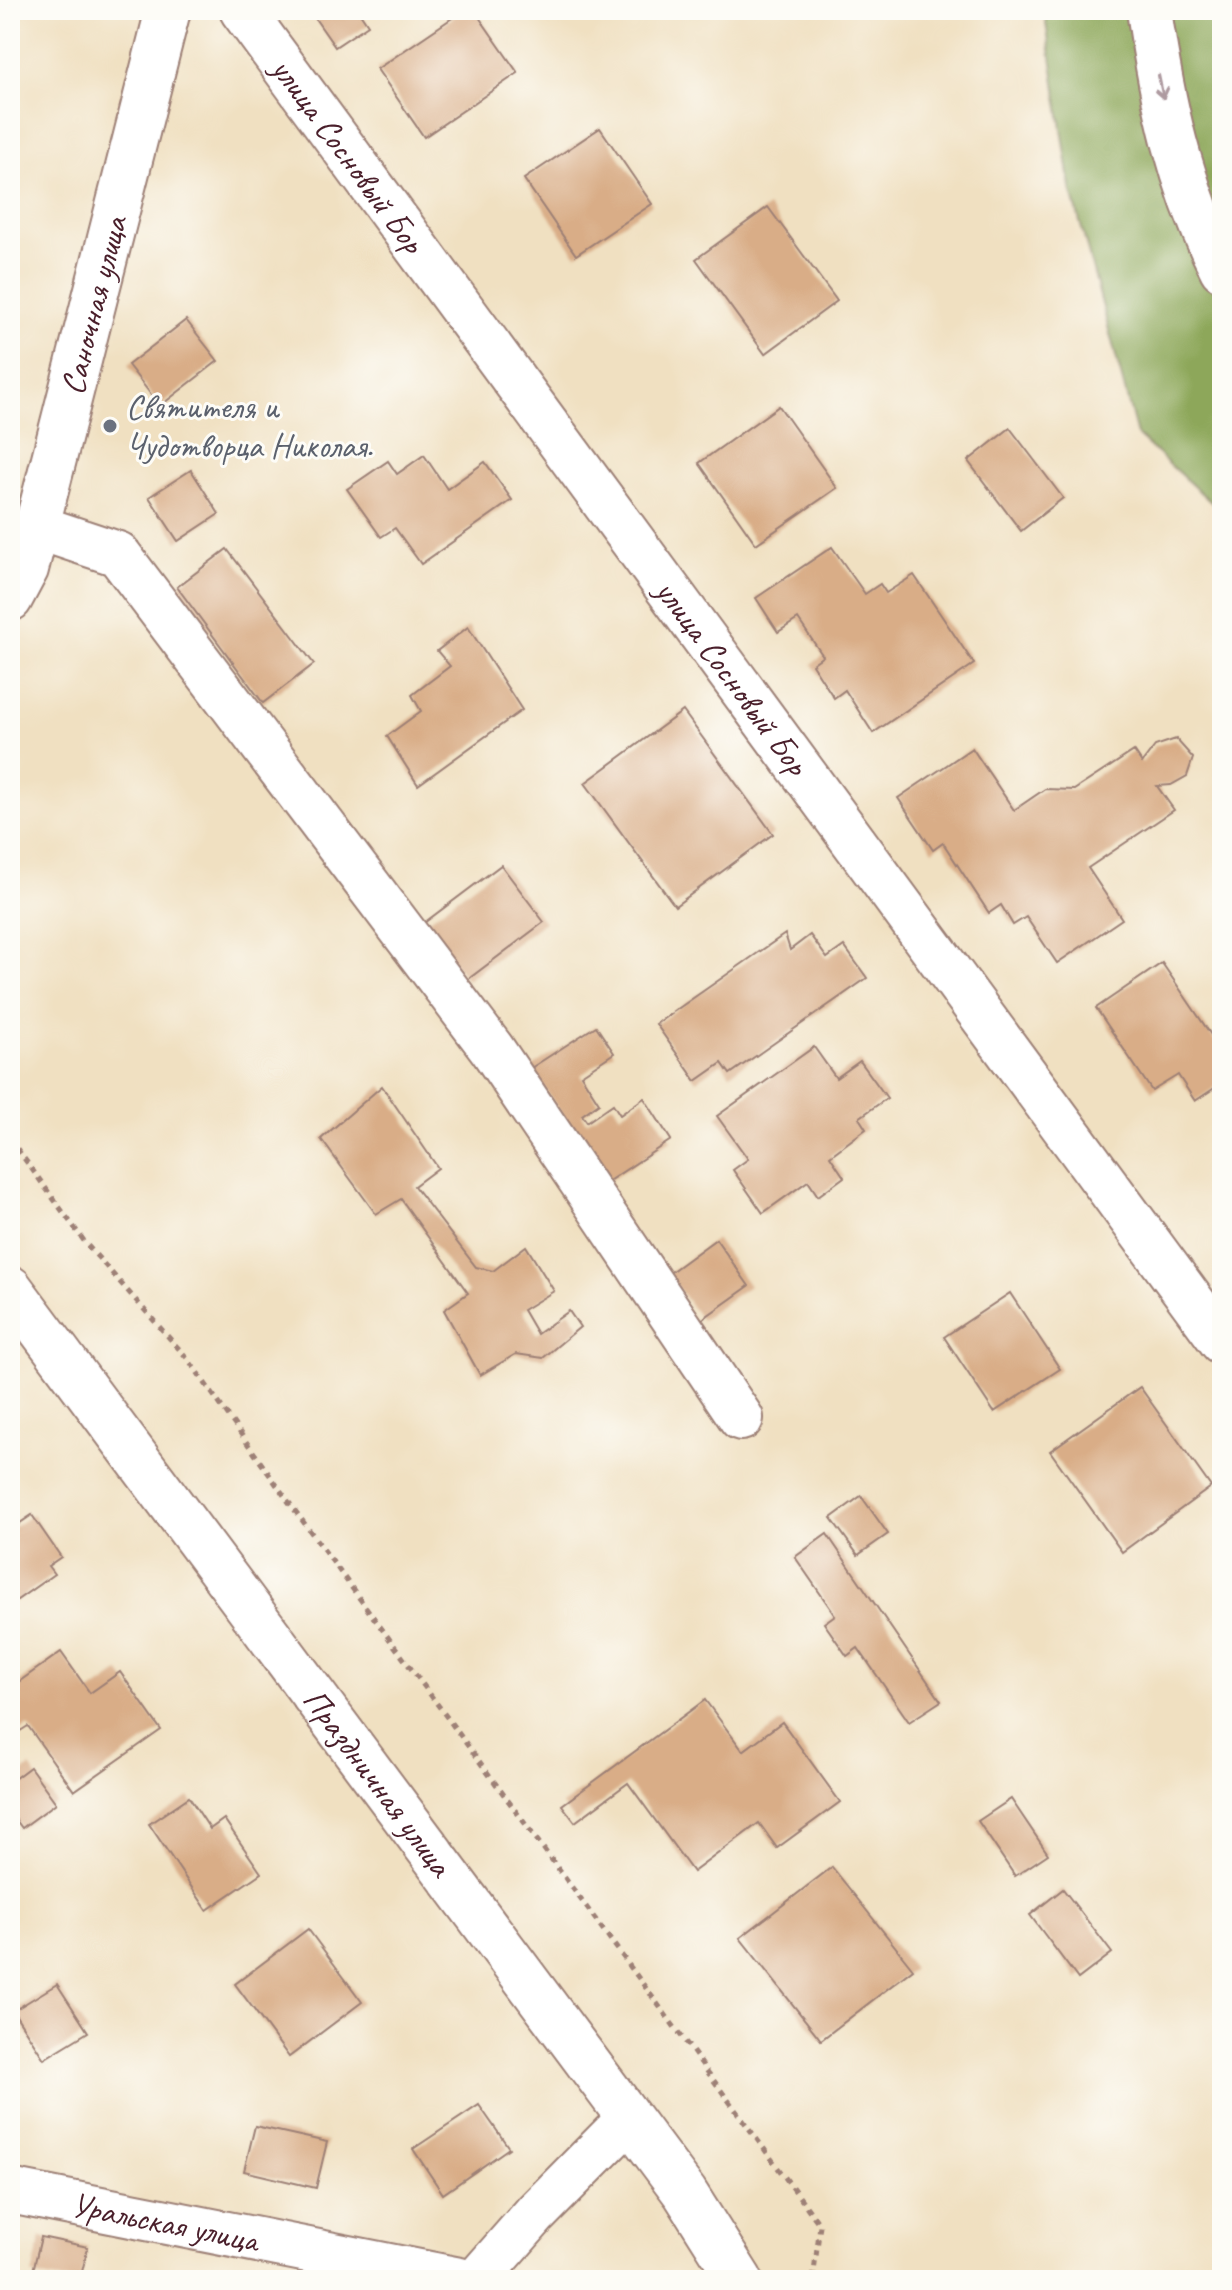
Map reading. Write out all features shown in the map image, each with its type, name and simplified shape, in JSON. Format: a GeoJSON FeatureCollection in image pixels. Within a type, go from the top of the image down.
{"type":"FeatureCollection","features":[{"type":"Feature","properties":{"kind":"street","name":"Саночная улица"},"geometry":{"type":"LineString","coordinates":[[10,599],[26,569],[168,10]]}},
{"type":"Feature","properties":{"kind":"street","name":"улица Сосновый Бор"},"geometry":{"type":"LineString","coordinates":[[242,10],[1222,1342]]}},
{"type":"Feature","properties":{"kind":"street"},"geometry":{"type":"LineString","coordinates":[[1149,10],[1157,69],[1175,151],[1202,230],[1222,269]]}},
{"type":"Feature","properties":{"kind":"street"},"geometry":{"type":"LineString","coordinates":[[37,527],[118,554],[492,1049],[741,1418]]}},
{"type":"Feature","properties":{"kind":"street","name":"Праздничная улица"},"geometry":{"type":"LineString","coordinates":[[10,1288],[685,2193],[740,2280]]}},
{"type":"Feature","properties":{"kind":"street"},"geometry":{"type":"LineString","coordinates":[[477,2280],[535,2214],[629,2119]]}},
{"type":"Feature","properties":{"kind":"street","name":"Уральская улица"},"geometry":{"type":"LineString","coordinates":[[10,2191],[460,2280]]}},
{"type":"Feature","properties":{"kind":"path"},"geometry":{"type":"LineString","coordinates":[[10,1139],[87,1245],[188,1359],[306,1526],[820,2225],[813,2280]]}},
{"type":"Feature","properties":{"kind":"green space"},"geometry":{"type":"Polygon","coordinates":[[[1044,10],[1222,10],[1222,512],[1137,435],[1071,188],[1044,10]]]}},
{"type":"Feature","properties":{"kind":"building"},"geometry":{"type":"Polygon","coordinates":[[[318,10],[358,10],[368,25],[335,47],[312,14],[318,10]]]}},
{"type":"Feature","properties":{"kind":"building"},"geometry":{"type":"Polygon","coordinates":[[[464,10],[474,10],[518,73],[424,137],[377,69],[464,10]]]}},
{"type":"Feature","properties":{"kind":"building"},"geometry":{"type":"Polygon","coordinates":[[[600,128],[652,204],[576,255],[524,179],[600,128]]]}},
{"type":"Feature","properties":{"kind":"building"},"geometry":{"type":"Polygon","coordinates":[[[768,207],[837,301],[765,354],[696,259],[768,207]]]}},
{"type":"Feature","properties":{"kind":"building"},"geometry":{"type":"Polygon","coordinates":[[[186,320],[218,361],[160,406],[128,365],[186,320]]]}},
{"type":"Feature","properties":{"kind":"building"},"geometry":{"type":"Polygon","coordinates":[[[779,406],[837,488],[756,544],[699,463],[779,406]]]}},
{"type":"Feature","properties":{"kind":"building"},"geometry":{"type":"Polygon","coordinates":[[[1010,428],[1063,498],[1021,531],[968,461],[1010,428]]]}},
{"type":"Feature","properties":{"kind":"building"},"geometry":{"type":"Polygon","coordinates":[[[424,455],[447,489],[485,462],[512,500],[421,564],[395,528],[381,537],[347,489],[388,461],[397,474],[424,455]]]}},
{"type":"Feature","properties":{"kind":"building"},"geometry":{"type":"Polygon","coordinates":[[[191,470],[219,514],[178,541],[149,497],[191,470]]]}},
{"type":"Feature","properties":{"kind":"building"},"geometry":{"type":"Polygon","coordinates":[[[832,547],[865,594],[880,584],[886,593],[914,575],[974,664],[873,733],[845,690],[834,698],[812,664],[823,656],[798,619],[778,632],[756,598],[832,547]]]}},
{"type":"Feature","properties":{"kind":"building"},"geometry":{"type":"Polygon","coordinates":[[[227,549],[314,664],[263,703],[177,587],[227,549]]]}},
{"type":"Feature","properties":{"kind":"building"},"geometry":{"type":"Polygon","coordinates":[[[468,627],[522,710],[418,785],[387,736],[421,711],[412,695],[450,666],[437,651],[468,627]]]}},
{"type":"Feature","properties":{"kind":"building"},"geometry":{"type":"Polygon","coordinates":[[[683,711],[773,834],[675,906],[585,783],[683,711]]]}},
{"type":"Feature","properties":{"kind":"building"},"geometry":{"type":"Polygon","coordinates":[[[1176,739],[1193,758],[1187,776],[1171,785],[1157,786],[1174,810],[1088,868],[1122,919],[1057,963],[1026,917],[1013,925],[1001,905],[989,913],[943,843],[933,850],[898,798],[972,748],[1014,810],[1045,789],[1074,790],[1134,751],[1142,763],[1155,746],[1176,739]]]}},
{"type":"Feature","properties":{"kind":"building"},"geometry":{"type":"Polygon","coordinates":[[[501,865],[544,922],[467,980],[424,923],[501,865]]]}},
{"type":"Feature","properties":{"kind":"building"},"geometry":{"type":"Polygon","coordinates":[[[785,934],[790,950],[810,935],[827,958],[844,946],[867,978],[730,1074],[722,1063],[696,1081],[656,1024],[785,934]]]}},
{"type":"Feature","properties":{"kind":"building"},"geometry":{"type":"Polygon","coordinates":[[[1162,963],[1222,1047],[1222,1083],[1195,1101],[1178,1075],[1152,1091],[1096,1008],[1162,963]]]}},
{"type":"Feature","properties":{"kind":"building"},"geometry":{"type":"Polygon","coordinates":[[[596,1026],[614,1053],[581,1075],[599,1103],[582,1115],[587,1122],[613,1104],[620,1115],[644,1098],[671,1140],[607,1182],[531,1068],[596,1026]]]}},
{"type":"Feature","properties":{"kind":"building"},"geometry":{"type":"Polygon","coordinates":[[[814,1047],[836,1078],[860,1061],[887,1098],[859,1118],[866,1129],[830,1156],[844,1177],[818,1196],[808,1181],[763,1213],[733,1170],[748,1159],[717,1116],[814,1047]]]}},
{"type":"Feature","properties":{"kind":"building"},"geometry":{"type":"Polygon","coordinates":[[[382,1086],[438,1168],[414,1186],[476,1267],[493,1271],[526,1246],[554,1291],[523,1310],[537,1334],[569,1311],[580,1327],[543,1358],[516,1354],[480,1375],[444,1310],[468,1293],[401,1199],[376,1214],[321,1139],[382,1086]]]}},
{"type":"Feature","properties":{"kind":"building"},"geometry":{"type":"Polygon","coordinates":[[[716,1239],[749,1286],[701,1320],[668,1274],[716,1239]]]}},
{"type":"Feature","properties":{"kind":"building"},"geometry":{"type":"Polygon","coordinates":[[[1010,1293],[1060,1369],[994,1412],[944,1337],[1010,1293]]]}},
{"type":"Feature","properties":{"kind":"building"},"geometry":{"type":"Polygon","coordinates":[[[1140,1387],[1211,1487],[1122,1552],[1050,1451],[1140,1387]]]}},
{"type":"Feature","properties":{"kind":"building"},"geometry":{"type":"Polygon","coordinates":[[[861,1496],[888,1534],[858,1555],[831,1518],[861,1496]]]}},
{"type":"Feature","properties":{"kind":"building"},"geometry":{"type":"Polygon","coordinates":[[[32,1515],[61,1557],[48,1566],[54,1574],[10,1605],[10,1521],[14,1527],[32,1515]]]}},
{"type":"Feature","properties":{"kind":"building"},"geometry":{"type":"Polygon","coordinates":[[[827,1534],[941,1701],[909,1722],[858,1648],[847,1656],[824,1623],[835,1615],[795,1557],[827,1534]]]}},
{"type":"Feature","properties":{"kind":"building"},"geometry":{"type":"Polygon","coordinates":[[[61,1652],[90,1693],[120,1672],[161,1730],[74,1791],[28,1726],[14,1735],[10,1729],[10,1688],[61,1652]]]}},
{"type":"Feature","properties":{"kind":"building"},"geometry":{"type":"Polygon","coordinates":[[[705,1700],[743,1751],[782,1722],[840,1802],[777,1848],[759,1823],[693,1872],[628,1783],[575,1822],[562,1805],[705,1700]]]}},
{"type":"Feature","properties":{"kind":"building"},"geometry":{"type":"Polygon","coordinates":[[[30,1767],[56,1803],[22,1828],[10,1812],[10,1782],[30,1767]]]}},
{"type":"Feature","properties":{"kind":"building"},"geometry":{"type":"Polygon","coordinates":[[[189,1797],[210,1829],[224,1819],[261,1873],[207,1910],[149,1824],[189,1797]]]}},
{"type":"Feature","properties":{"kind":"building"},"geometry":{"type":"Polygon","coordinates":[[[1011,1799],[1048,1854],[1015,1876],[978,1821],[1011,1799]]]}},
{"type":"Feature","properties":{"kind":"building"},"geometry":{"type":"Polygon","coordinates":[[[832,1867],[913,1969],[821,2040],[740,1938],[832,1867]]]}},
{"type":"Feature","properties":{"kind":"building"},"geometry":{"type":"Polygon","coordinates":[[[1063,1889],[1112,1953],[1078,1979],[1030,1915],[1063,1889]]]}},
{"type":"Feature","properties":{"kind":"building"},"geometry":{"type":"Polygon","coordinates":[[[308,1929],[362,2002],[289,2057],[235,1984],[308,1929]]]}},
{"type":"Feature","properties":{"kind":"building"},"geometry":{"type":"Polygon","coordinates":[[[57,1984],[88,2032],[44,2059],[13,2011],[57,1984]]]}},
{"type":"Feature","properties":{"kind":"building"},"geometry":{"type":"Polygon","coordinates":[[[479,2105],[509,2148],[443,2194],[413,2149],[479,2105]]]}},
{"type":"Feature","properties":{"kind":"building"},"geometry":{"type":"Polygon","coordinates":[[[255,2126],[327,2142],[316,2188],[244,2171],[255,2126]]]}},
{"type":"Feature","properties":{"kind":"building"},"geometry":{"type":"Polygon","coordinates":[[[41,2237],[88,2247],[80,2280],[32,2275],[41,2237]]]}},
{"type":"Feature","properties":{"kind":"place","name":"Святителя и Чудотворца Николая."},"geometry":{"type":"Point","coordinates":[110,426]}}]}
